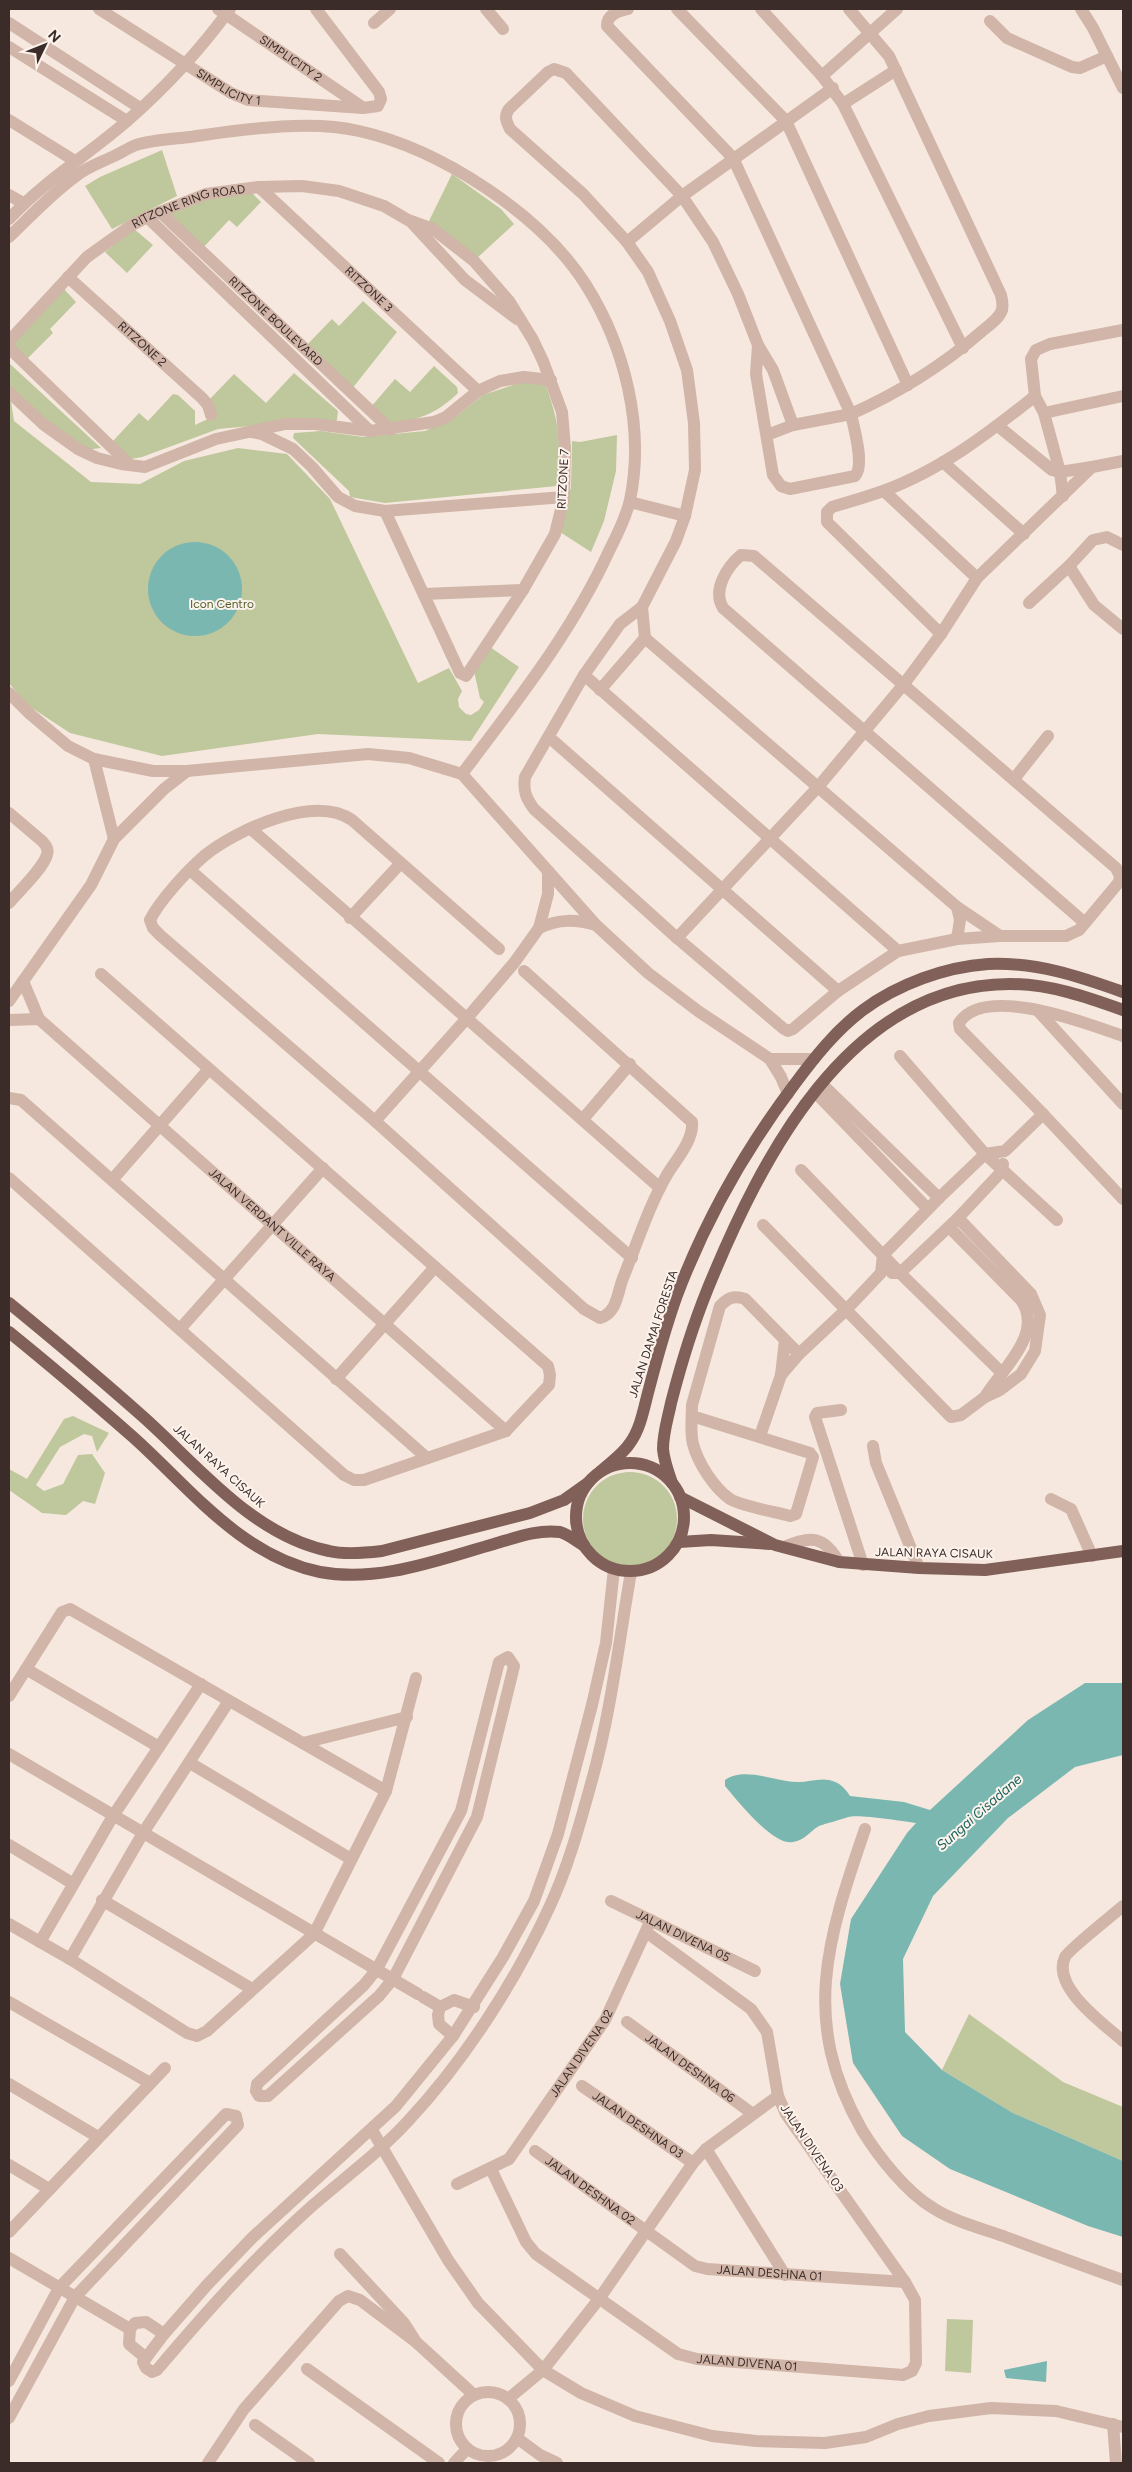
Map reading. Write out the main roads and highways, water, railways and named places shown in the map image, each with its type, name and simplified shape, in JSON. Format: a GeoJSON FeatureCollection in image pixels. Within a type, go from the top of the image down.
{"type":"FeatureCollection","features":[{"type":"Feature","properties":{"kind":"main road","name":"JALAN DAMAI FORESTA"},"geometry":{"type":"LineString","coordinates":[[601,1471],[624,1451],[638,1430],[677,1297],[700,1239],[723,1193],[756,1137],[814,1059],[863,1010],[910,984],[959,968],[988,964],[1019,964],[1066,972],[1123,992]]}},
{"type":"Feature","properties":{"kind":"main road"},"geometry":{"type":"LineString","coordinates":[[910,984],[921,1004]]}},
{"type":"Feature","properties":{"kind":"main road"},"geometry":{"type":"LineString","coordinates":[[9,1332],[124,1430],[238,1534],[277,1558],[318,1572],[337,1575],[373,1575],[411,1567],[540,1531],[562,1532],[583,1545],[596,1560],[614,1569],[631,1572],[650,1568],[667,1558],[679,1542],[684,1520],[680,1497],[672,1483],[664,1461],[666,1426],[696,1318],[721,1257],[776,1148],[819,1088],[873,1032],[921,1004],[947,994],[1010,984],[1062,990],[1123,1010]]}},
{"type":"Feature","properties":{"kind":"main road"},"geometry":{"type":"LineString","coordinates":[[756,1137],[776,1148]]}},
{"type":"Feature","properties":{"kind":"main road","name":"JALAN RAYA CISAUK"},"geometry":{"type":"LineString","coordinates":[[9,1303],[140,1414],[248,1512],[281,1534],[329,1551],[365,1553],[382,1551],[520,1516],[564,1500],[588,1483]]}},
{"type":"Feature","properties":{"kind":"main road"},"geometry":{"type":"LineString","coordinates":[[583,1545],[576,1524],[577,1502],[588,1483],[601,1471],[615,1465],[630,1463],[646,1465],[660,1472],[672,1483]]}},
{"type":"Feature","properties":{"kind":"main road","name":"JALAN RAYA CISAUK"},"geometry":{"type":"LineString","coordinates":[[680,1497],[780,1546]]}},
{"type":"Feature","properties":{"kind":"main road","name":"JALAN RAYA CISAUK"},"geometry":{"type":"LineString","coordinates":[[679,1542],[710,1540],[780,1546],[839,1562],[863,1565],[985,1570],[1123,1551]]}},
{"type":"Feature","properties":{"kind":"water"},"geometry":{"type":"Polygon","coordinates":[[[195,542],[213,546],[228,556],[238,571],[242,589],[238,607],[228,622],[213,632],[195,636],[177,632],[162,622],[152,607],[148,589],[152,571],[162,556],[177,546],[195,542]]]}},
{"type":"Feature","properties":{"kind":"water","name":"Sungai Cisadane"},"geometry":{"type":"Polygon","coordinates":[[[1085,1683],[1123,1683],[1123,1755],[1075,1767],[1008,1818],[933,1896],[903,1959],[905,2032],[942,2070],[1013,2113],[1123,2161],[1123,2237],[1088,2226],[950,2169],[902,2136],[853,2063],[840,1984],[851,1919],[907,1833],[916,1823],[853,1816],[819,1826],[797,1841],[785,1841],[776,1837],[756,1821],[725,1786],[725,1780],[742,1774],[798,1782],[825,1780],[839,1784],[850,1796],[904,1802],[930,1810],[1028,1720],[1085,1683]]]}},
{"type":"Feature","properties":{"kind":"water"},"geometry":{"type":"Polygon","coordinates":[[[1047,2361],[1046,2382],[1006,2378],[1004,2370],[1047,2361]]]}},
{"type":"Feature","properties":{"kind":"park label","name":"Icon Centro"},"geometry":{"type":"Point","coordinates":[222,604]}}]}
